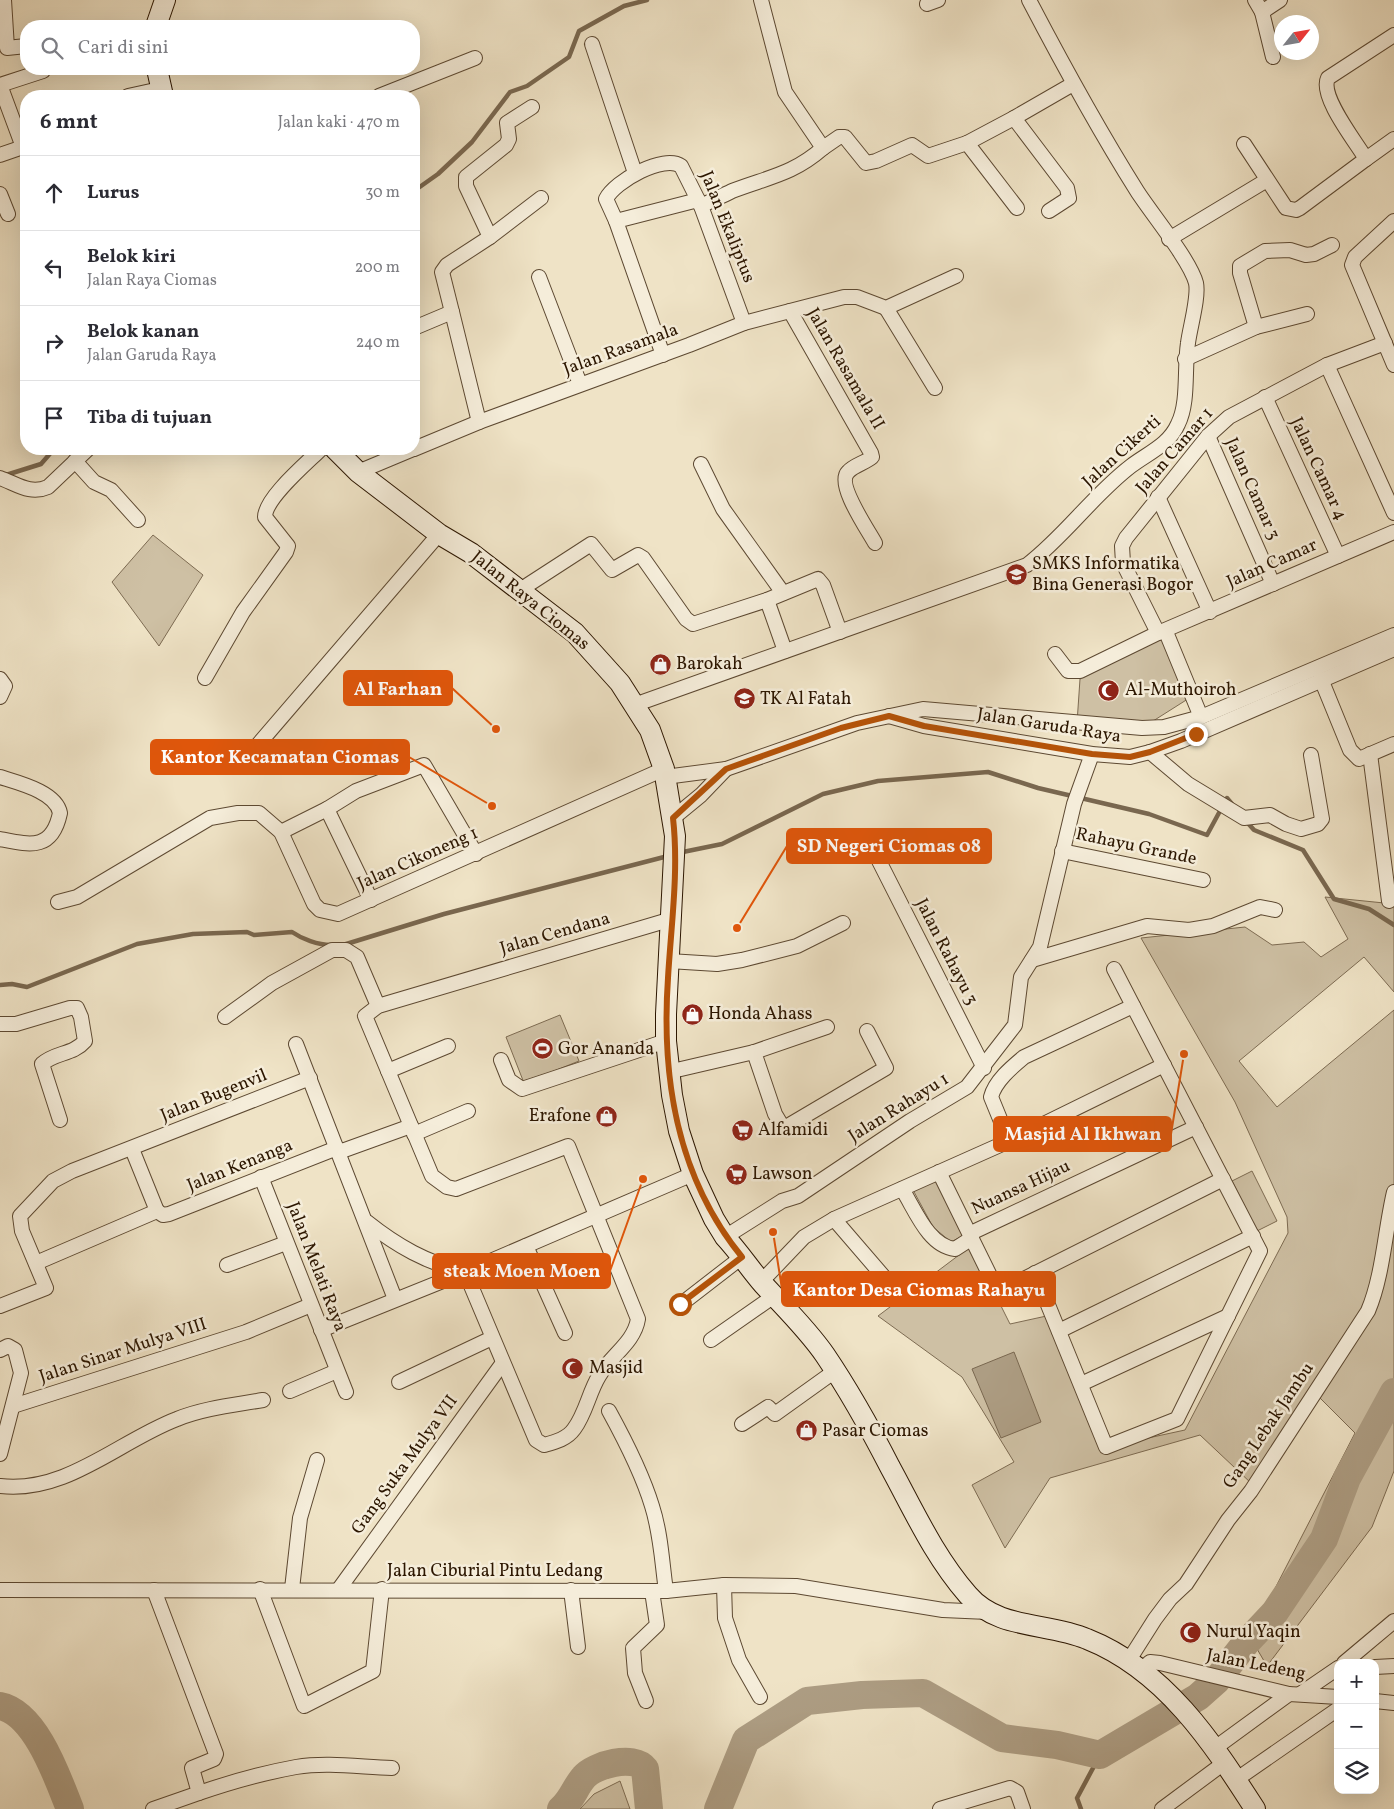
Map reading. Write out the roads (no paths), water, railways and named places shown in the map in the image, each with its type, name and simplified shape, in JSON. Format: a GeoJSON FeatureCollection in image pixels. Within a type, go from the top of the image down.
{"type":"FeatureCollection","features":[{"type":"Feature","properties":{"kind":"main road"},"geometry":{"type":"LineString","coordinates":[[157,20],[161,1]]}},
{"type":"Feature","properties":{"kind":"main road"},"geometry":{"type":"LineString","coordinates":[[158,75],[162,90]]}},
{"type":"Feature","properties":{"kind":"main road","name":"Jalan Raya Ciomas"},"geometry":{"type":"LineString","coordinates":[[341,455],[358,472],[439,534],[472,553],[575,633],[610,671],[650,730],[665,773],[674,827],[666,1041],[668,1072],[679,1131],[693,1174],[714,1219],[725,1237],[804,1329],[834,1371],[889,1465],[933,1548],[969,1596],[988,1612],[1017,1623],[1086,1638],[1135,1664],[1174,1699],[1237,1779],[1255,1809]]}},
{"type":"Feature","properties":{"kind":"street"},"geometry":{"type":"LineString","coordinates":[[4,0],[7,48],[20,47]]}},
{"type":"Feature","properties":{"kind":"street"},"geometry":{"type":"LineString","coordinates":[[761,0],[785,92],[823,148]]}},
{"type":"Feature","properties":{"kind":"street","name":"Jalan Cikerti"},"geometry":{"type":"LineString","coordinates":[[634,705],[1027,564],[1040,555],[1130,467],[1166,442],[1177,427],[1183,413],[1185,359],[1196,284],[1187,264],[1137,191],[1074,84],[1029,0]]}},
{"type":"Feature","properties":{"kind":"street"},"geometry":{"type":"LineString","coordinates":[[1273,57],[1259,6],[1280,0]]}},
{"type":"Feature","properties":{"kind":"street"},"geometry":{"type":"LineString","coordinates":[[1366,159],[1327,95],[1325,83],[1338,70],[1394,35]]}},
{"type":"Feature","properties":{"kind":"street"},"geometry":{"type":"LineString","coordinates":[[592,44],[635,173]]}},
{"type":"Feature","properties":{"kind":"street"},"geometry":{"type":"LineString","coordinates":[[394,90],[475,58]]}},
{"type":"Feature","properties":{"kind":"street"},"geometry":{"type":"LineString","coordinates":[[20,134],[0,85],[31,75]]}},
{"type":"Feature","properties":{"kind":"street"},"geometry":{"type":"LineString","coordinates":[[663,355],[616,221],[699,203],[782,175],[807,161],[839,137],[845,137],[866,163],[876,161],[912,145],[928,156],[966,143],[1074,84]]}},
{"type":"Feature","properties":{"kind":"street"},"geometry":{"type":"LineString","coordinates":[[490,237],[466,186],[466,177],[506,145],[509,139],[506,128],[507,123],[532,107]]}},
{"type":"Feature","properties":{"kind":"street"},"geometry":{"type":"LineString","coordinates":[[1014,118],[1067,188],[1069,198],[1049,211]]}},
{"type":"Feature","properties":{"kind":"street"},"geometry":{"type":"LineString","coordinates":[[1244,144],[1286,208],[1296,210],[1394,139]]}},
{"type":"Feature","properties":{"kind":"street"},"geometry":{"type":"LineString","coordinates":[[966,143],[1017,208]]}},
{"type":"Feature","properties":{"kind":"street"},"geometry":{"type":"LineString","coordinates":[[0,155],[20,148]]}},
{"type":"Feature","properties":{"kind":"street","name":"Jalan Ekaliptus"},"geometry":{"type":"LineString","coordinates":[[616,221],[606,199],[616,186],[635,173],[676,162],[686,172],[744,323]]}},
{"type":"Feature","properties":{"kind":"street"},"geometry":{"type":"LineString","coordinates":[[1169,238],[1267,180]]}},
{"type":"Feature","properties":{"kind":"street"},"geometry":{"type":"LineString","coordinates":[[0,194],[8,214]]}},
{"type":"Feature","properties":{"kind":"street"},"geometry":{"type":"LineString","coordinates":[[479,422],[442,272],[447,265],[490,237],[541,198]]}},
{"type":"Feature","properties":{"kind":"street"},"geometry":{"type":"LineString","coordinates":[[1394,222],[1355,257],[1352,265],[1394,365]]}},
{"type":"Feature","properties":{"kind":"street"},"geometry":{"type":"LineString","coordinates":[[1256,327],[1240,273],[1240,266],[1265,251],[1290,250],[1306,255],[1314,254],[1332,245]]}},
{"type":"Feature","properties":{"kind":"street"},"geometry":{"type":"LineString","coordinates":[[935,388],[886,308],[956,276]]}},
{"type":"Feature","properties":{"kind":"street"},"geometry":{"type":"LineString","coordinates":[[539,277],[580,384]]}},
{"type":"Feature","properties":{"kind":"street","name":"Jalan Rasamala"},"geometry":{"type":"LineString","coordinates":[[420,447],[479,422],[663,355],[744,323],[844,297],[856,297],[886,308]]}},
{"type":"Feature","properties":{"kind":"street","name":"Jalan Rasamala II"},"geometry":{"type":"LineString","coordinates":[[790,311],[871,453],[872,457],[848,472],[845,479],[846,491],[875,543]]}},
{"type":"Feature","properties":{"kind":"street"},"geometry":{"type":"LineString","coordinates":[[420,325],[452,312]]}},
{"type":"Feature","properties":{"kind":"street"},"geometry":{"type":"LineString","coordinates":[[1185,359],[1256,327],[1307,314]]}},
{"type":"Feature","properties":{"kind":"street","name":"Jalan Camar 1"},"geometry":{"type":"LineString","coordinates":[[1162,633],[1123,563],[1121,553],[1126,538],[1208,436],[1229,417],[1328,365],[1385,344]]}},
{"type":"Feature","properties":{"kind":"street"},"geometry":{"type":"LineString","coordinates":[[1328,365],[1394,512]]}},
{"type":"Feature","properties":{"kind":"street","name":"Jalan Camar 4"},"geometry":{"type":"LineString","coordinates":[[1265,397],[1338,556]]}},
{"type":"Feature","properties":{"kind":"street","name":"Jalan Camar 3"},"geometry":{"type":"LineString","coordinates":[[1208,436],[1273,584]]}},
{"type":"Feature","properties":{"kind":"street"},"geometry":{"type":"LineString","coordinates":[[0,478],[27,490],[42,490],[48,487],[82,455]]}},
{"type":"Feature","properties":{"kind":"street"},"geometry":{"type":"LineString","coordinates":[[205,678],[239,618],[286,552],[288,546],[265,517],[265,510],[279,492],[315,455]]}},
{"type":"Feature","properties":{"kind":"street","name":"Jalan Rasamala"},"geometry":{"type":"LineString","coordinates":[[358,472],[399,455]]}},
{"type":"Feature","properties":{"kind":"street"},"geometry":{"type":"LineString","coordinates":[[75,461],[94,482],[111,490],[138,520]]}},
{"type":"Feature","properties":{"kind":"street"},"geometry":{"type":"LineString","coordinates":[[701,464],[723,509],[783,593]]}},
{"type":"Feature","properties":{"kind":"street"},"geometry":{"type":"LineString","coordinates":[[1158,497],[1210,612]]}},
{"type":"Feature","properties":{"kind":"street","name":"Jalan Camar"},"geometry":{"type":"LineString","coordinates":[[1055,654],[1068,671],[1076,672],[1394,532]]}},
{"type":"Feature","properties":{"kind":"street"},"geometry":{"type":"LineString","coordinates":[[244,761],[439,534]]}},
{"type":"Feature","properties":{"kind":"street"},"geometry":{"type":"LineString","coordinates":[[520,590],[591,544],[612,570],[638,555],[643,558],[690,624],[766,600],[812,580],[821,581],[840,632]]}},
{"type":"Feature","properties":{"kind":"street"},"geometry":{"type":"LineString","coordinates":[[766,600],[785,652]]}},
{"type":"Feature","properties":{"kind":"street"},"geometry":{"type":"LineString","coordinates":[[1162,633],[1201,717]]}},
{"type":"Feature","properties":{"kind":"street","name":"Jalan Garuda Raya"},"geometry":{"type":"LineString","coordinates":[[665,773],[726,769],[841,728],[923,709],[1142,728],[1164,727],[1201,717],[1394,635]]}},
{"type":"Feature","properties":{"kind":"street","name":"Jalan Garuda Raya"},"geometry":{"type":"LineString","coordinates":[[889,716],[924,726],[1092,754],[1130,757],[1150,752],[1394,649]]}},
{"type":"Feature","properties":{"kind":"street"},"geometry":{"type":"LineString","coordinates":[[0,679],[5,686],[0,697]]}},
{"type":"Feature","properties":{"kind":"street"},"geometry":{"type":"LineString","coordinates":[[1321,679],[1350,750],[1359,759],[1394,744]]}},
{"type":"Feature","properties":{"kind":"street"},"geometry":{"type":"LineString","coordinates":[[1150,752],[1188,784],[1244,818],[1270,815],[1286,824],[1301,829],[1318,824],[1322,819],[1311,755]]}},
{"type":"Feature","properties":{"kind":"street","name":"Jalan Rahayu 1"},"geometry":{"type":"LineString","coordinates":[[725,1237],[782,1202],[798,1196],[910,1120],[967,1087],[984,1068],[1015,1025],[1021,977],[1040,947],[1076,798],[1092,754]]}},
{"type":"Feature","properties":{"kind":"street"},"geometry":{"type":"LineString","coordinates":[[1370,754],[1390,883],[1389,901]]}},
{"type":"Feature","properties":{"kind":"street"},"geometry":{"type":"LineString","coordinates":[[58,902],[77,897],[210,818],[238,813],[259,813],[281,832],[327,809],[356,791],[424,765],[476,854]]}},
{"type":"Feature","properties":{"kind":"street","name":"Jalan Garuda Raya"},"geometry":{"type":"LineString","coordinates":[[674,827],[726,769]]}},
{"type":"Feature","properties":{"kind":"street","name":"Jalan Cikoneng 1"},"geometry":{"type":"LineString","coordinates":[[281,832],[314,904],[320,910],[338,914],[665,773]]}},
{"type":"Feature","properties":{"kind":"street"},"geometry":{"type":"LineString","coordinates":[[0,777],[34,790],[54,801],[59,806],[60,813],[51,836],[40,843],[23,844],[0,839]]}},
{"type":"Feature","properties":{"kind":"street"},"geometry":{"type":"LineString","coordinates":[[327,809],[371,900]]}},
{"type":"Feature","properties":{"kind":"street","name":"Rahayu Grande"},"geometry":{"type":"LineString","coordinates":[[1062,851],[1203,880]]}},
{"type":"Feature","properties":{"kind":"street","name":"Jalan Rahayu 3"},"geometry":{"type":"LineString","coordinates":[[875,853],[984,1068]]}},
{"type":"Feature","properties":{"kind":"street"},"geometry":{"type":"LineString","coordinates":[[1032,960],[1147,926],[1189,930],[1213,926],[1260,907],[1275,910]]}},
{"type":"Feature","properties":{"kind":"street","name":"Jalan Cendana"},"geometry":{"type":"LineString","coordinates":[[378,1006],[672,919]]}},
{"type":"Feature","properties":{"kind":"street"},"geometry":{"type":"LineString","coordinates":[[669,960],[716,964],[735,962],[788,949],[843,924]]}},
{"type":"Feature","properties":{"kind":"street"},"geometry":{"type":"LineString","coordinates":[[225,1017],[272,983],[332,950],[340,949],[357,957],[378,1006],[367,1012],[365,1016],[432,1176],[447,1187],[456,1189],[568,1146],[638,1319],[632,1336],[598,1376],[589,1402],[574,1430],[562,1439],[544,1445],[538,1442],[502,1364],[468,1280],[467,1272]]}},
{"type":"Feature","properties":{"kind":"street"},"geometry":{"type":"LineString","coordinates":[[1035,1273],[1106,1447],[1177,1419],[1260,1251],[1114,969]]}},
{"type":"Feature","properties":{"kind":"street"},"geometry":{"type":"LineString","coordinates":[[1009,1141],[990,1097],[992,1090],[1012,1067],[1024,1057],[1133,1006]]}},
{"type":"Feature","properties":{"kind":"street"},"geometry":{"type":"LineString","coordinates":[[0,1024],[16,1024],[70,1008],[77,1008],[82,1017],[85,1041],[78,1050],[47,1059],[42,1064],[60,1120]]}},
{"type":"Feature","properties":{"kind":"street"},"geometry":{"type":"LineString","coordinates":[[668,1072],[754,1052],[827,1026]]}},
{"type":"Feature","properties":{"kind":"street"},"geometry":{"type":"LineString","coordinates":[[754,1052],[775,1114],[780,1124],[786,1126],[886,1068],[867,1031]]}},
{"type":"Feature","properties":{"kind":"street"},"geometry":{"type":"LineString","coordinates":[[501,1060],[509,1080],[522,1089],[666,1041]]}},
{"type":"Feature","properties":{"kind":"street"},"geometry":{"type":"LineString","coordinates":[[296,1044],[395,1299]]}},
{"type":"Feature","properties":{"kind":"street"},"geometry":{"type":"LineString","coordinates":[[388,1071],[448,1046]]}},
{"type":"Feature","properties":{"kind":"street"},"geometry":{"type":"LineString","coordinates":[[711,1340],[768,1289],[804,1237],[834,1219],[1009,1141],[1164,1065]]}},
{"type":"Feature","properties":{"kind":"street","name":"Jalan Bugenvil"},"geometry":{"type":"LineString","coordinates":[[36,1263],[22,1231],[20,1216],[54,1181],[72,1171],[310,1078]]}},
{"type":"Feature","properties":{"kind":"street","name":"Jalan Kenanga"},"geometry":{"type":"LineString","coordinates":[[36,1263],[157,1211],[163,1215],[169,1214],[261,1177],[338,1150],[412,1130],[468,1111]]}},
{"type":"Feature","properties":{"kind":"street","name":"Nuansa Hijau"},"geometry":{"type":"LineString","coordinates":[[902,1189],[929,1233],[941,1244],[955,1249],[971,1236],[1196,1127]]}},
{"type":"Feature","properties":{"kind":"street"},"geometry":{"type":"LineString","coordinates":[[132,1149],[157,1211]]}},
{"type":"Feature","properties":{"kind":"street","name":"Nuansa Hijau"},"geometry":{"type":"LineString","coordinates":[[939,1172],[998,1292],[1224,1179]]}},
{"type":"Feature","properties":{"kind":"street"},"geometry":{"type":"LineString","coordinates":[[321,1330],[467,1272],[693,1174]]}},
{"type":"Feature","properties":{"kind":"street","name":"Jalan Melati Raya"},"geometry":{"type":"LineString","coordinates":[[261,1177],[346,1392]]}},
{"type":"Feature","properties":{"kind":"street","name":"Gang Lebak Jambu"},"geometry":{"type":"LineString","coordinates":[[1135,1664],[1155,1619],[1170,1598],[1186,1584],[1228,1520],[1251,1491],[1368,1311],[1376,1290],[1385,1228],[1394,1192]]}},
{"type":"Feature","properties":{"kind":"street"},"geometry":{"type":"LineString","coordinates":[[834,1219],[896,1292]]}},
{"type":"Feature","properties":{"kind":"street"},"geometry":{"type":"LineString","coordinates":[[366,1222],[402,1248],[444,1267],[467,1272]]}},
{"type":"Feature","properties":{"kind":"street"},"geometry":{"type":"LineString","coordinates":[[1059,1330],[1253,1236]]}},
{"type":"Feature","properties":{"kind":"street"},"geometry":{"type":"LineString","coordinates":[[227,1265],[286,1242]]}},
{"type":"Feature","properties":{"kind":"street"},"geometry":{"type":"LineString","coordinates":[[526,1246],[565,1333]]}},
{"type":"Feature","properties":{"kind":"street"},"geometry":{"type":"LineString","coordinates":[[680,1304],[742,1257]]}},
{"type":"Feature","properties":{"kind":"street"},"geometry":{"type":"LineString","coordinates":[[0,1306],[46,1288],[36,1263]]}},
{"type":"Feature","properties":{"kind":"street","name":"Jalan Sinar Mulya VIII"},"geometry":{"type":"LineString","coordinates":[[13,1406],[246,1332],[311,1305]]}},
{"type":"Feature","properties":{"kind":"street"},"geometry":{"type":"LineString","coordinates":[[1081,1384],[1228,1316]]}},
{"type":"Feature","properties":{"kind":"street"},"geometry":{"type":"LineString","coordinates":[[399,1382],[492,1338]]}},
{"type":"Feature","properties":{"kind":"street","name":"Jalan Sinar Mulya VIII"},"geometry":{"type":"LineString","coordinates":[[0,1350],[8,1346],[15,1350],[21,1373],[0,1454]]}},
{"type":"Feature","properties":{"kind":"street","name":"Gang Suka Mulya VII"},"geometry":{"type":"LineString","coordinates":[[339,1589],[502,1364]]}},
{"type":"Feature","properties":{"kind":"street"},"geometry":{"type":"LineString","coordinates":[[290,1391],[337,1371]]}},
{"type":"Feature","properties":{"kind":"street"},"geometry":{"type":"LineString","coordinates":[[742,1424],[768,1406],[775,1414],[834,1371]]}},
{"type":"Feature","properties":{"kind":"street"},"geometry":{"type":"LineString","coordinates":[[0,1486],[42,1485],[86,1466],[177,1418],[263,1400]]}},
{"type":"Feature","properties":{"kind":"street"},"geometry":{"type":"LineString","coordinates":[[609,1411],[632,1454],[653,1507],[658,1531],[659,1591],[657,1625],[633,1648],[635,1673],[646,1701]]}},
{"type":"Feature","properties":{"kind":"street"},"geometry":{"type":"LineString","coordinates":[[292,1589],[300,1518],[318,1460]]}},
{"type":"Feature","properties":{"kind":"street"},"geometry":{"type":"LineString","coordinates":[[724,1585],[725,1618],[739,1660],[760,1697]]}},
{"type":"Feature","properties":{"kind":"street","name":"Jalan Ciburial Pintu Ledang"},"geometry":{"type":"LineString","coordinates":[[0,1590],[382,1589],[659,1591],[724,1585],[796,1586],[943,1610],[988,1612]]}},
{"type":"Feature","properties":{"kind":"street"},"geometry":{"type":"LineString","coordinates":[[260,1589],[304,1706],[373,1671],[382,1589]]}},
{"type":"Feature","properties":{"kind":"street"},"geometry":{"type":"LineString","coordinates":[[154,1590],[216,1754],[214,1759],[192,1768],[199,1794]]}},
{"type":"Feature","properties":{"kind":"street"},"geometry":{"type":"LineString","coordinates":[[570,1590],[578,1647]]}},
{"type":"Feature","properties":{"kind":"street"},"geometry":{"type":"LineString","coordinates":[[1349,1659],[1394,1621]]}},
{"type":"Feature","properties":{"kind":"street","name":"Jalan Ledeng"},"geometry":{"type":"LineString","coordinates":[[1135,1664],[1150,1662],[1294,1694],[1334,1698]]}},
{"type":"Feature","properties":{"kind":"street"},"geometry":{"type":"LineString","coordinates":[[1379,1667],[1394,1666]]}},
{"type":"Feature","properties":{"kind":"street"},"geometry":{"type":"LineString","coordinates":[[1162,1809],[1220,1756],[1294,1694],[1334,1670]]}},
{"type":"Feature","properties":{"kind":"street"},"geometry":{"type":"LineString","coordinates":[[1379,1701],[1394,1703]]}},
{"type":"Feature","properties":{"kind":"street"},"geometry":{"type":"LineString","coordinates":[[1237,1779],[1334,1712]]}},
{"type":"Feature","properties":{"kind":"street"},"geometry":{"type":"LineString","coordinates":[[154,1809],[236,1780],[297,1767],[355,1765],[392,1768]]}},
{"type":"Feature","properties":{"kind":"street"},"geometry":{"type":"LineString","coordinates":[[940,1809],[1010,1788],[1016,1792],[1023,1809]]}},
{"type":"Feature","properties":{"kind":"waterway"},"geometry":{"type":"LineString","coordinates":[[420,187],[438,174],[472,142],[510,92],[527,86],[569,57],[579,31],[624,6],[647,0]]}},
{"type":"Feature","properties":{"kind":"waterway"},"geometry":{"type":"LineString","coordinates":[[6,475],[41,464],[49,455]]}},
{"type":"Feature","properties":{"kind":"waterway"},"geometry":{"type":"LineString","coordinates":[[678,853],[722,844],[823,794],[878,781],[988,772],[1038,788],[1149,814],[1207,835],[1227,798],[1232,804]]}},
{"type":"Feature","properties":{"kind":"waterway"},"geometry":{"type":"LineString","coordinates":[[1246,821],[1254,830],[1303,850],[1334,899],[1369,909],[1394,925]]}},
{"type":"Feature","properties":{"kind":"waterway"},"geometry":{"type":"LineString","coordinates":[[343,945],[444,914],[668,856]]}},
{"type":"Feature","properties":{"kind":"waterway"},"geometry":{"type":"LineString","coordinates":[[0,985],[12,984],[27,987],[137,944],[193,934],[247,932],[254,935],[292,932],[310,941],[331,945]]}},
{"type":"Feature","properties":{"kind":"waterway"},"geometry":{"type":"LineString","coordinates":[[718,1809],[746,1740],[807,1701],[862,1695],[923,1693],[1002,1738],[1057,1745],[1100,1755],[1198,1697],[1216,1681],[1245,1644],[1275,1612],[1324,1539],[1347,1478],[1394,1392]]}},
{"type":"Feature","properties":{"kind":"waterway"},"geometry":{"type":"LineString","coordinates":[[0,1706],[13,1711],[35,1734],[52,1765],[70,1809]]}},
{"type":"Feature","properties":{"kind":"waterway"},"geometry":{"type":"LineString","coordinates":[[1081,1809],[1077,1798],[1100,1755]]}},
{"type":"Feature","properties":{"kind":"waterway"},"geometry":{"type":"LineString","coordinates":[[561,1809],[589,1773],[605,1765],[624,1762],[632,1762],[645,1769],[649,1809]]}},
{"type":"Feature","properties":{"kind":"place","name":"SMKS Informatika Bina Generasi Bogor"},"geometry":{"type":"Point","coordinates":[1016,574]}},
{"type":"Feature","properties":{"kind":"place","name":"Barokah"},"geometry":{"type":"Point","coordinates":[660,664]}},
{"type":"Feature","properties":{"kind":"place","name":"Al-Muthoiroh"},"geometry":{"type":"Point","coordinates":[1109,690]}},
{"type":"Feature","properties":{"kind":"place","name":"TK Al Fatah"},"geometry":{"type":"Point","coordinates":[744,699]}},
{"type":"Feature","properties":{"kind":"place","name":"Al Farhan"},"geometry":{"type":"Point","coordinates":[496,729]}},
{"type":"Feature","properties":{"kind":"place","name":"Kantor Kecamatan Ciomas"},"geometry":{"type":"Point","coordinates":[492,806]}},
{"type":"Feature","properties":{"kind":"place","name":"SD Negeri Ciomas 08"},"geometry":{"type":"Point","coordinates":[737,928]}},
{"type":"Feature","properties":{"kind":"place","name":"Honda Ahass"},"geometry":{"type":"Point","coordinates":[692,1014]}},
{"type":"Feature","properties":{"kind":"place","name":"Gor Ananda"},"geometry":{"type":"Point","coordinates":[542,1049]}},
{"type":"Feature","properties":{"kind":"place","name":"Masjid Al Ikhwan"},"geometry":{"type":"Point","coordinates":[1184,1054]}},
{"type":"Feature","properties":{"kind":"place","name":"Erafone"},"geometry":{"type":"Point","coordinates":[607,1116]}},
{"type":"Feature","properties":{"kind":"place","name":"Alfamidi"},"geometry":{"type":"Point","coordinates":[742,1130]}},
{"type":"Feature","properties":{"kind":"place","name":"Lawson"},"geometry":{"type":"Point","coordinates":[736,1174]}},
{"type":"Feature","properties":{"kind":"place","name":"steak Moen Moen"},"geometry":{"type":"Point","coordinates":[643,1179]}},
{"type":"Feature","properties":{"kind":"place","name":"Kantor Desa Ciomas Rahayu"},"geometry":{"type":"Point","coordinates":[773,1232]}},
{"type":"Feature","properties":{"kind":"place","name":"Masjid"},"geometry":{"type":"Point","coordinates":[573,1368]}},
{"type":"Feature","properties":{"kind":"place","name":"Pasar Ciomas"},"geometry":{"type":"Point","coordinates":[806,1431]}},
{"type":"Feature","properties":{"kind":"place","name":"Nurul Yaqin"},"geometry":{"type":"Point","coordinates":[1190,1632]}}]}
